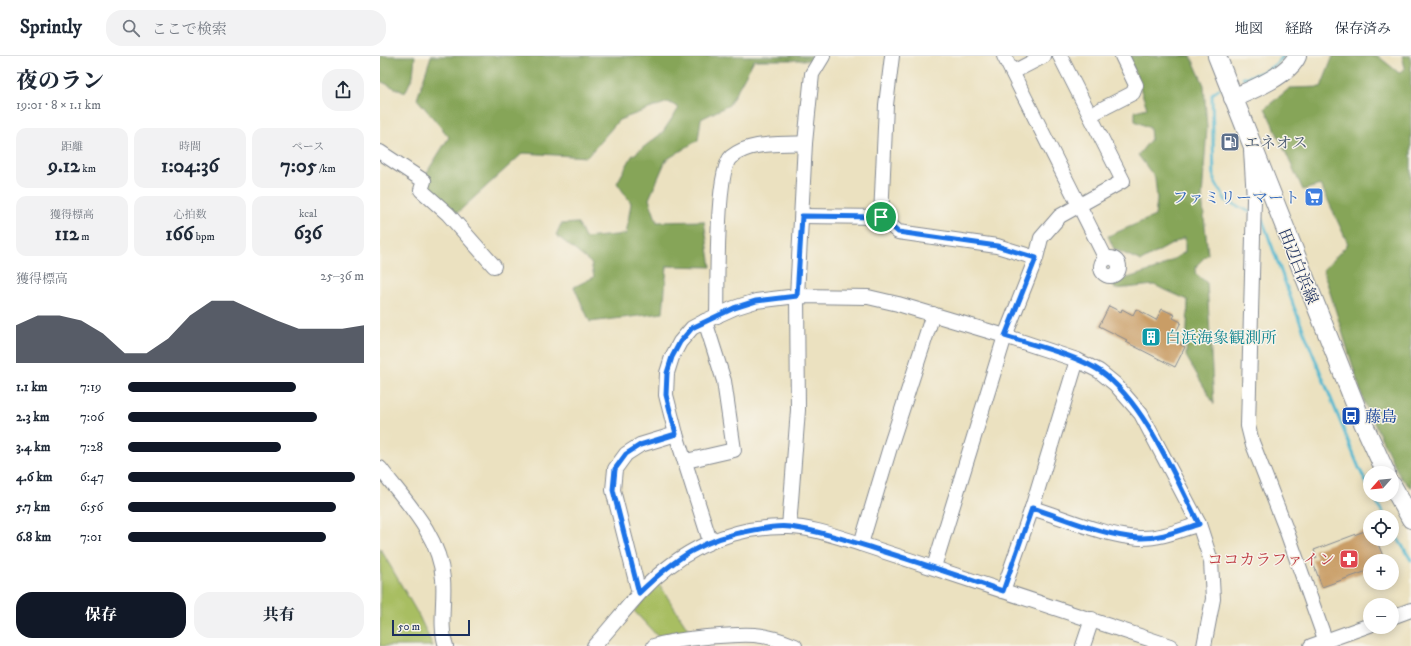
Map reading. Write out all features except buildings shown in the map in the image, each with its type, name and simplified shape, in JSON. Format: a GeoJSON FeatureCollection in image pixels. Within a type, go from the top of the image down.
{"type":"FeatureCollection","features":[{"type":"Feature","properties":{"kind":"main road","name":"田辺白浜線"},"geometry":{"type":"LineString","coordinates":[[1217,56],[1359,414],[1383,466]]}},
{"type":"Feature","properties":{"kind":"main road"},"geometry":{"type":"LineString","coordinates":[[1233,98],[1280,73],[1295,61],[1297,56]]}},
{"type":"Feature","properties":{"kind":"main road"},"geometry":{"type":"LineString","coordinates":[[1399,498],[1411,519]]}},
{"type":"Feature","properties":{"kind":"street"},"geometry":{"type":"LineString","coordinates":[[789,527],[798,410],[797,296],[805,144],[812,74],[823,56]]}},
{"type":"Feature","properties":{"kind":"street"},"geometry":{"type":"LineString","coordinates":[[881,217],[886,105],[892,56]]}},
{"type":"Feature","properties":{"kind":"street"},"geometry":{"type":"LineString","coordinates":[[1004,56],[1106,259]]}},
{"type":"Feature","properties":{"kind":"street"},"geometry":{"type":"LineString","coordinates":[[1012,72],[1044,56]]}},
{"type":"Feature","properties":{"kind":"street"},"geometry":{"type":"LineString","coordinates":[[934,567],[1005,336],[1036,258],[1041,238],[1060,216],[1078,204],[1123,180],[1060,56]]}},
{"type":"Feature","properties":{"kind":"street"},"geometry":{"type":"LineString","coordinates":[[1090,115],[1133,93],[1136,85],[1122,56]]}},
{"type":"Feature","properties":{"kind":"street"},"geometry":{"type":"LineString","coordinates":[[1250,142],[1254,199],[1248,426],[1252,442],[1287,532],[1326,642]]}},
{"type":"Feature","properties":{"kind":"street"},"geometry":{"type":"LineString","coordinates":[[686,461],[734,450],[724,381],[711,319],[722,186],[726,164],[731,157],[754,146],[805,144]]}},
{"type":"Feature","properties":{"kind":"street"},"geometry":{"type":"LineString","coordinates":[[380,152],[424,180],[421,190],[448,214],[494,266]]}},
{"type":"Feature","properties":{"kind":"street"},"geometry":{"type":"LineString","coordinates":[[802,216],[881,217],[898,232],[997,246],[1036,258]]}},
{"type":"Feature","properties":{"kind":"street"},"geometry":{"type":"LineString","coordinates":[[710,541],[686,461],[676,434],[666,395],[667,373],[672,357],[680,342],[692,328],[734,308],[756,301],[797,296],[868,297],[933,314],[1077,360],[1099,371],[1115,384],[1141,414],[1199,524],[1211,560],[1212,568],[1213,599],[1204,646]]}},
{"type":"Feature","properties":{"kind":"street"},"geometry":{"type":"LineString","coordinates":[[862,544],[891,444],[933,314]]}},
{"type":"Feature","properties":{"kind":"street"},"geometry":{"type":"LineString","coordinates":[[1003,591],[1032,508],[1077,360]]}},
{"type":"Feature","properties":{"kind":"street"},"geometry":{"type":"LineString","coordinates":[[639,593],[613,490],[615,469],[626,454],[640,445],[676,434]]}},
{"type":"Feature","properties":{"kind":"street"},"geometry":{"type":"LineString","coordinates":[[380,468],[426,527],[436,549],[443,576],[443,626],[446,646]]}},
{"type":"Feature","properties":{"kind":"street"},"geometry":{"type":"LineString","coordinates":[[1032,508],[1113,534],[1140,538],[1168,535],[1199,524]]}},
{"type":"Feature","properties":{"kind":"street"},"geometry":{"type":"LineString","coordinates":[[594,646],[639,593],[662,571],[683,556],[710,541],[735,533],[764,528],[789,527],[822,533],[862,544],[1170,646]]}},
{"type":"Feature","properties":{"kind":"street"},"geometry":{"type":"LineString","coordinates":[[1399,614],[1411,610]]}},
{"type":"Feature","properties":{"kind":"street"},"geometry":{"type":"LineString","coordinates":[[1082,646],[1092,619]]}},
{"type":"Feature","properties":{"kind":"street"},"geometry":{"type":"LineString","coordinates":[[1312,646],[1363,628]]}},
{"type":"Feature","properties":{"kind":"street"},"geometry":{"type":"LineString","coordinates":[[654,646],[673,640],[744,633],[768,636],[795,646]]}},
{"type":"Feature","properties":{"kind":"green space"},"geometry":{"type":"Polygon","coordinates":[[[380,56],[415,56],[413,76],[405,93],[380,81],[380,56]]]}},
{"type":"Feature","properties":{"kind":"green space"},"geometry":{"type":"Polygon","coordinates":[[[431,56],[812,56],[810,60],[754,60],[729,105],[701,119],[698,140],[666,160],[649,199],[657,222],[704,221],[711,267],[667,266],[663,313],[590,322],[574,287],[594,277],[591,263],[556,235],[561,224],[578,223],[585,238],[626,234],[631,203],[617,183],[632,156],[662,133],[679,108],[668,102],[619,120],[587,157],[523,153],[454,216],[424,189],[428,180],[427,172],[449,137],[417,99],[431,56]]]}},
{"type":"Feature","properties":{"kind":"green space"},"geometry":{"type":"Polygon","coordinates":[[[1129,56],[1191,56],[1204,85],[1207,128],[1202,197],[1208,254],[1197,265],[1195,273],[1207,283],[1214,404],[1186,356],[1188,300],[1154,285],[1115,289],[1112,283],[1159,268],[1185,252],[1185,237],[1141,261],[1114,249],[1108,236],[1155,216],[1157,199],[1155,178],[1138,155],[1151,139],[1150,128],[1135,121],[1135,111],[1147,108],[1129,56]]]}},
{"type":"Feature","properties":{"kind":"green space"},"geometry":{"type":"Polygon","coordinates":[[[1333,56],[1378,56],[1399,73],[1405,68],[1402,56],[1411,56],[1411,488],[1400,477],[1399,466],[1395,466],[1364,402],[1323,270],[1348,244],[1321,185],[1303,190],[1265,108],[1290,88],[1321,87],[1333,56]]]}},
{"type":"Feature","properties":{"kind":"green space"},"geometry":{"type":"Polygon","coordinates":[[[380,548],[418,614],[433,646],[380,646],[380,548]]]}},
{"type":"Feature","properties":{"kind":"green space"},"geometry":{"type":"Polygon","coordinates":[[[659,584],[690,632],[661,640],[634,611],[659,584]]]}},
{"type":"Feature","properties":{"kind":"waterway"},"geometry":{"type":"LineString","coordinates":[[1243,78],[1260,73],[1270,68],[1283,56]]}},
{"type":"Feature","properties":{"kind":"waterway"},"geometry":{"type":"LineString","coordinates":[[1219,89],[1212,94],[1214,180],[1226,201],[1250,212]]}},
{"type":"Feature","properties":{"kind":"waterway"},"geometry":{"type":"LineString","coordinates":[[1258,215],[1261,216],[1294,307],[1363,476]]}},
{"type":"Feature","properties":{"kind":"waterway"},"geometry":{"type":"LineString","coordinates":[[1377,502],[1381,510]]}},
{"type":"Feature","properties":{"kind":"waterway"},"geometry":{"type":"LineString","coordinates":[[1399,540],[1411,560]]}},
{"type":"Feature","properties":{"kind":"place","name":"エネオス"},"geometry":{"type":"Point","coordinates":[1230,142]}},
{"type":"Feature","properties":{"kind":"place","name":"ファミリーマート"},"geometry":{"type":"Point","coordinates":[1314,197]}},
{"type":"Feature","properties":{"kind":"place","name":"白浜海象観測所"},"geometry":{"type":"Point","coordinates":[1151,337]}},
{"type":"Feature","properties":{"kind":"place","name":"藤島"},"geometry":{"type":"Point","coordinates":[1351,416]}},
{"type":"Feature","properties":{"kind":"place","name":"ココカラファイン"},"geometry":{"type":"Point","coordinates":[1349,559]}},
{"type":"Feature","properties":{"kind":"route"},"geometry":{"type":"LineString","coordinates":[[802,216],[881,217],[898,232],[997,246],[1036,258],[1005,336],[1077,360],[1099,371],[1115,384],[1141,414],[1199,524],[1168,535],[1140,538],[1113,534],[1032,508],[1003,591],[934,567],[822,533],[789,527],[764,528],[735,533],[710,541],[683,556],[662,571],[639,593],[613,490],[615,469],[626,454],[640,445],[676,434],[666,395],[667,373],[672,357],[680,342],[692,328],[734,308],[756,301],[797,296],[802,216]]}}]}
